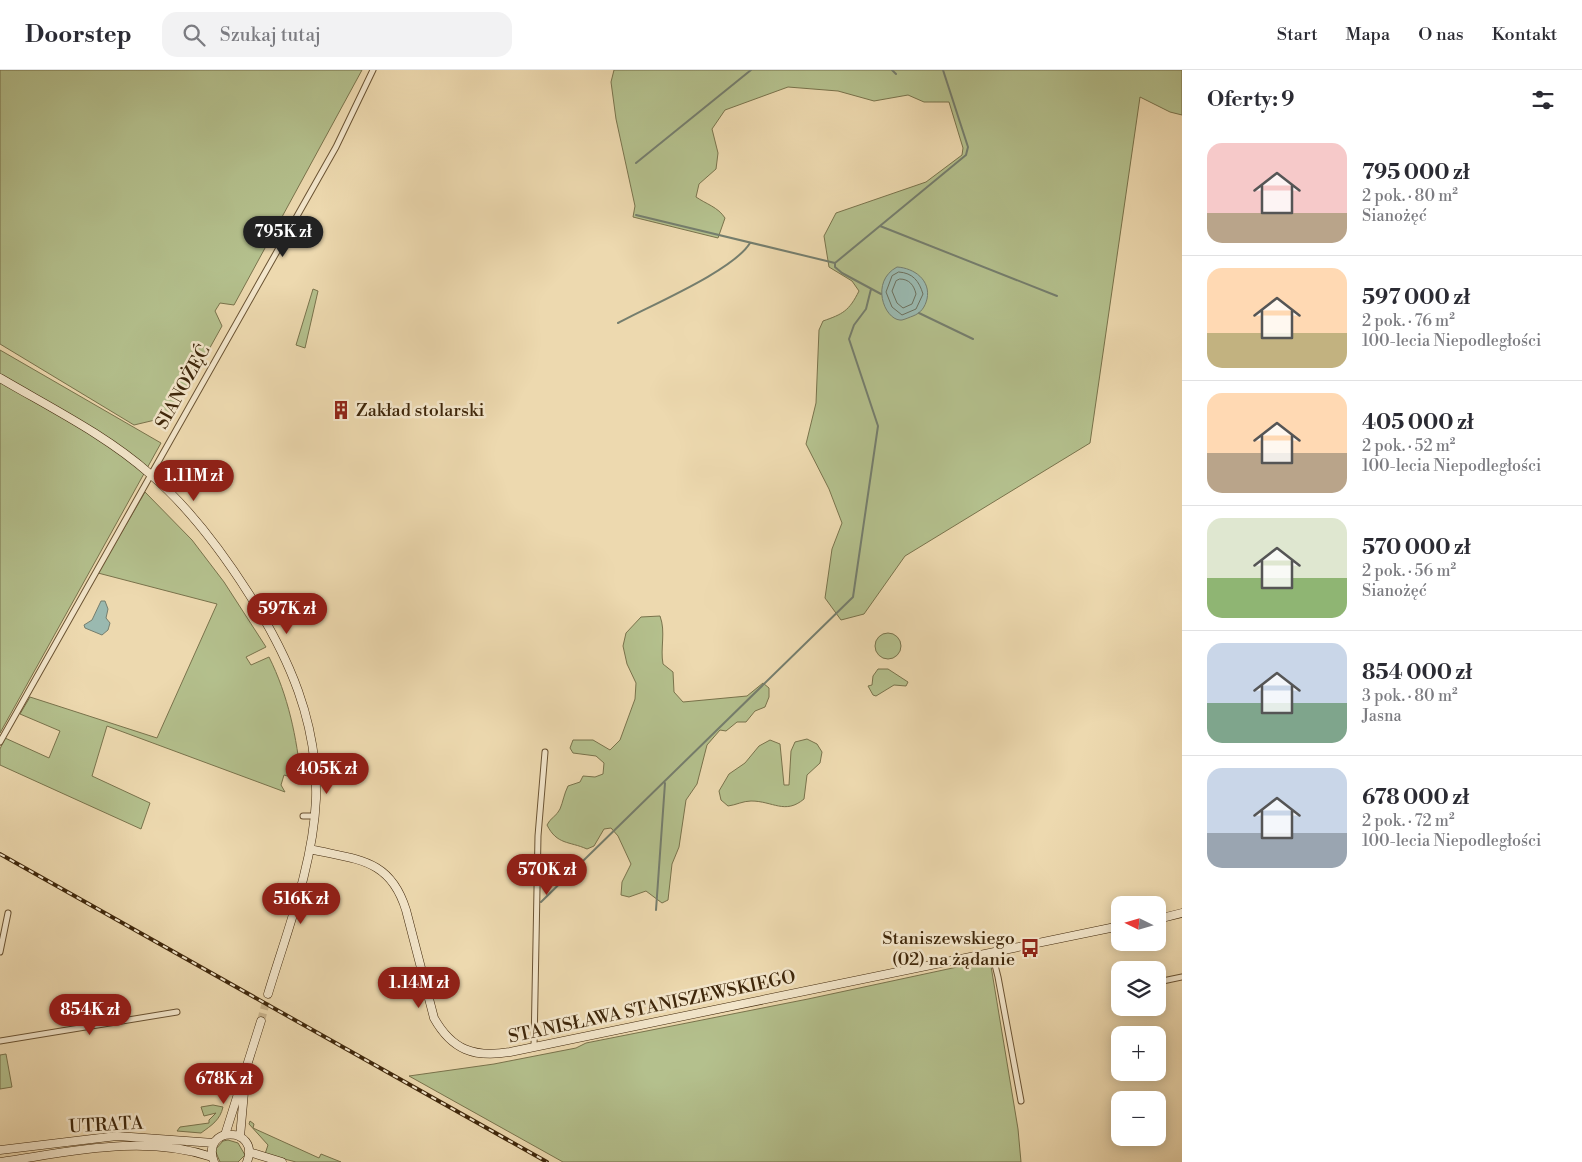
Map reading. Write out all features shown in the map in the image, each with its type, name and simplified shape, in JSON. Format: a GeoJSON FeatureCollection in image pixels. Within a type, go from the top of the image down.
{"type":"FeatureCollection","features":[{"type":"Feature","properties":{"kind":"main road"},"geometry":{"type":"LineString","coordinates":[[0,378],[81,426],[150,474],[220,548],[267,622],[285,656],[298,689],[313,741],[316,783],[310,849],[268,994]]}},
{"type":"Feature","properties":{"kind":"main road","name":"STANISŁAWA STANISZEWSKIEGO"},"geometry":{"type":"LineString","coordinates":[[310,849],[377,866],[393,880],[401,894],[406,910],[434,1018],[447,1037],[462,1048],[484,1054],[534,1047],[1111,928]]}},
{"type":"Feature","properties":{"kind":"main road"},"geometry":{"type":"LineString","coordinates":[[1166,917],[1182,914]]}},
{"type":"Feature","properties":{"kind":"main road"},"geometry":{"type":"LineString","coordinates":[[214,1143],[225,1135],[261,1021]]}},
{"type":"Feature","properties":{"kind":"main road"},"geometry":{"type":"LineString","coordinates":[[240,1136],[242,1101],[249,1060]]}},
{"type":"Feature","properties":{"kind":"main road"},"geometry":{"type":"LineString","coordinates":[[225,1135],[240,1136],[246,1142],[250,1152],[247,1162]]}},
{"type":"Feature","properties":{"kind":"main road","name":"UTRATA"},"geometry":{"type":"LineString","coordinates":[[0,1150],[119,1136],[214,1143],[213,1159],[178,1149],[121,1146],[1,1162]]}},
{"type":"Feature","properties":{"kind":"main road"},"geometry":{"type":"LineString","coordinates":[[250,1152],[282,1162]]}},
{"type":"Feature","properties":{"kind":"street","name":"SIANOŻĘĆ"},"geometry":{"type":"LineString","coordinates":[[0,742],[336,147],[373,70]]}},
{"type":"Feature","properties":{"kind":"street"},"geometry":{"type":"LineString","coordinates":[[534,1047],[538,836],[545,752]]}},
{"type":"Feature","properties":{"kind":"street"},"geometry":{"type":"LineString","coordinates":[[303,816],[314,816]]}},
{"type":"Feature","properties":{"kind":"street"},"geometry":{"type":"LineString","coordinates":[[0,952],[8,913]]}},
{"type":"Feature","properties":{"kind":"street"},"geometry":{"type":"LineString","coordinates":[[992,953],[1021,1101]]}},
{"type":"Feature","properties":{"kind":"street"},"geometry":{"type":"LineString","coordinates":[[1166,980],[1182,977]]}},
{"type":"Feature","properties":{"kind":"street"},"geometry":{"type":"LineString","coordinates":[[0,1041],[177,1012]]}},
{"type":"Feature","properties":{"kind":"green space"},"geometry":{"type":"Polygon","coordinates":[[[0,70],[362,70],[234,305],[220,303],[215,311],[222,326],[172,416],[134,425],[0,344],[0,70]]]}},
{"type":"Feature","properties":{"kind":"green space"},"geometry":{"type":"Polygon","coordinates":[[[614,70],[1182,70],[1182,115],[1170,112],[1140,97],[1090,443],[905,556],[864,614],[841,620],[825,598],[832,549],[842,523],[829,489],[806,444],[816,403],[819,330],[823,321],[845,311],[859,291],[852,281],[829,267],[824,236],[836,213],[926,182],[962,155],[963,148],[949,102],[924,102],[908,95],[874,101],[838,91],[788,87],[725,110],[712,129],[718,153],[716,169],[699,184],[696,197],[715,208],[725,218],[718,238],[633,217],[635,206],[616,119],[611,82],[614,70]]]}},
{"type":"Feature","properties":{"kind":"green space"},"geometry":{"type":"Polygon","coordinates":[[[313,289],[318,291],[305,348],[296,345],[313,289]]]}},
{"type":"Feature","properties":{"kind":"green space"},"geometry":{"type":"Polygon","coordinates":[[[0,350],[161,443],[0,733],[0,350]]]}},
{"type":"Feature","properties":{"kind":"green space"},"geometry":{"type":"Polygon","coordinates":[[[145,492],[192,540],[224,582],[266,647],[246,657],[251,665],[269,657],[276,671],[291,717],[301,780],[284,775],[281,785],[285,792],[107,726],[92,776],[150,803],[141,829],[0,765],[0,749],[5,738],[49,758],[60,731],[20,714],[30,697],[157,738],[217,604],[98,573],[145,492]]]}},
{"type":"Feature","properties":{"kind":"green space"},"geometry":{"type":"Polygon","coordinates":[[[660,616],[663,628],[663,664],[673,672],[674,692],[683,702],[747,696],[763,683],[769,688],[769,697],[765,707],[755,711],[746,722],[737,722],[726,731],[720,730],[707,745],[697,784],[686,800],[679,847],[672,864],[668,900],[662,903],[646,891],[629,897],[621,895],[622,882],[631,864],[618,836],[611,828],[604,829],[594,846],[587,849],[559,839],[547,825],[559,811],[568,786],[580,782],[583,776],[595,777],[603,774],[604,763],[596,756],[573,753],[570,748],[573,740],[593,740],[610,750],[620,740],[635,699],[636,683],[627,664],[623,646],[626,633],[641,617],[660,616]]]}},
{"type":"Feature","properties":{"kind":"green space"},"geometry":{"type":"Polygon","coordinates":[[[888,633],[897,637],[901,646],[897,655],[888,659],[879,655],[875,646],[879,637],[888,633]]]}},
{"type":"Feature","properties":{"kind":"green space"},"geometry":{"type":"Polygon","coordinates":[[[878,669],[888,669],[908,682],[906,686],[894,685],[876,696],[873,695],[868,686],[872,685],[873,676],[878,669]]]}},
{"type":"Feature","properties":{"kind":"green space"},"geometry":{"type":"Polygon","coordinates":[[[807,739],[817,744],[822,752],[820,763],[807,775],[804,799],[797,804],[785,807],[751,801],[728,806],[721,800],[719,791],[729,774],[745,763],[759,746],[770,740],[780,744],[784,785],[789,785],[791,751],[795,742],[807,739]]]}},
{"type":"Feature","properties":{"kind":"green space"},"geometry":{"type":"Polygon","coordinates":[[[990,960],[1018,1129],[1021,1162],[563,1162],[409,1076],[494,1064],[576,1048],[586,1043],[808,999],[990,960]]]}},
{"type":"Feature","properties":{"kind":"green space"},"geometry":{"type":"Polygon","coordinates":[[[6,1054],[12,1087],[0,1089],[0,1055],[6,1054]]]}},
{"type":"Feature","properties":{"kind":"green space"},"geometry":{"type":"Polygon","coordinates":[[[213,1105],[223,1107],[222,1112],[215,1122],[201,1133],[177,1131],[180,1127],[209,1123],[209,1120],[216,1113],[204,1116],[201,1107],[213,1105]]]}},
{"type":"Feature","properties":{"kind":"green space"},"geometry":{"type":"Polygon","coordinates":[[[250,1121],[254,1124],[253,1128],[319,1158],[321,1154],[341,1162],[296,1162],[265,1154],[268,1145],[249,1124],[250,1121]]]}},
{"type":"Feature","properties":{"kind":"green space"},"geometry":{"type":"Polygon","coordinates":[[[228,1140],[238,1143],[245,1155],[238,1162],[220,1162],[215,1150],[223,1141],[228,1140]]]}},
{"type":"Feature","properties":{"kind":"water"},"geometry":{"type":"Polygon","coordinates":[[[897,267],[909,270],[920,276],[928,292],[924,307],[916,315],[902,320],[890,315],[883,300],[882,291],[888,274],[897,267]]]}},
{"type":"Feature","properties":{"kind":"water"},"geometry":{"type":"Polygon","coordinates":[[[101,601],[105,601],[108,609],[106,618],[110,623],[108,630],[102,635],[85,628],[84,625],[92,620],[101,601]]]}},
{"type":"Feature","properties":{"kind":"waterway"},"geometry":{"type":"LineString","coordinates":[[636,163],[751,70]]}},
{"type":"Feature","properties":{"kind":"waterway"},"geometry":{"type":"LineString","coordinates":[[892,70],[896,74]]}},
{"type":"Feature","properties":{"kind":"waterway"},"geometry":{"type":"LineString","coordinates":[[881,294],[842,273],[835,267],[835,263],[966,155],[968,147],[943,70]]}},
{"type":"Feature","properties":{"kind":"waterway"},"geometry":{"type":"LineString","coordinates":[[636,215],[835,263]]}},
{"type":"Feature","properties":{"kind":"waterway"},"geometry":{"type":"LineString","coordinates":[[880,226],[1057,296]]}},
{"type":"Feature","properties":{"kind":"waterway"},"geometry":{"type":"LineString","coordinates":[[618,323],[709,276],[741,254],[750,243]]}},
{"type":"Feature","properties":{"kind":"waterway"},"geometry":{"type":"LineString","coordinates":[[541,902],[853,597],[878,426],[849,339],[854,325],[866,309],[871,289]]}},
{"type":"Feature","properties":{"kind":"waterway"},"geometry":{"type":"LineString","coordinates":[[919,313],[973,339]]}},
{"type":"Feature","properties":{"kind":"waterway"},"geometry":{"type":"LineString","coordinates":[[656,910],[665,783]]}},
{"type":"Feature","properties":{"kind":"tunnel"},"geometry":{"type":"LineString","coordinates":[[261,1021],[268,994]]}},
{"type":"Feature","properties":{"kind":"railway"},"geometry":{"type":"LineString","coordinates":[[0,854],[547,1162]]}},
{"type":"Feature","properties":{"kind":"place","name":"Zakład stolarski"},"geometry":{"type":"Point","coordinates":[341,410]}},
{"type":"Feature","properties":{"kind":"place","name":"Staniszewskiego (02) na żądanie"},"geometry":{"type":"Point","coordinates":[1030,948]}}]}
